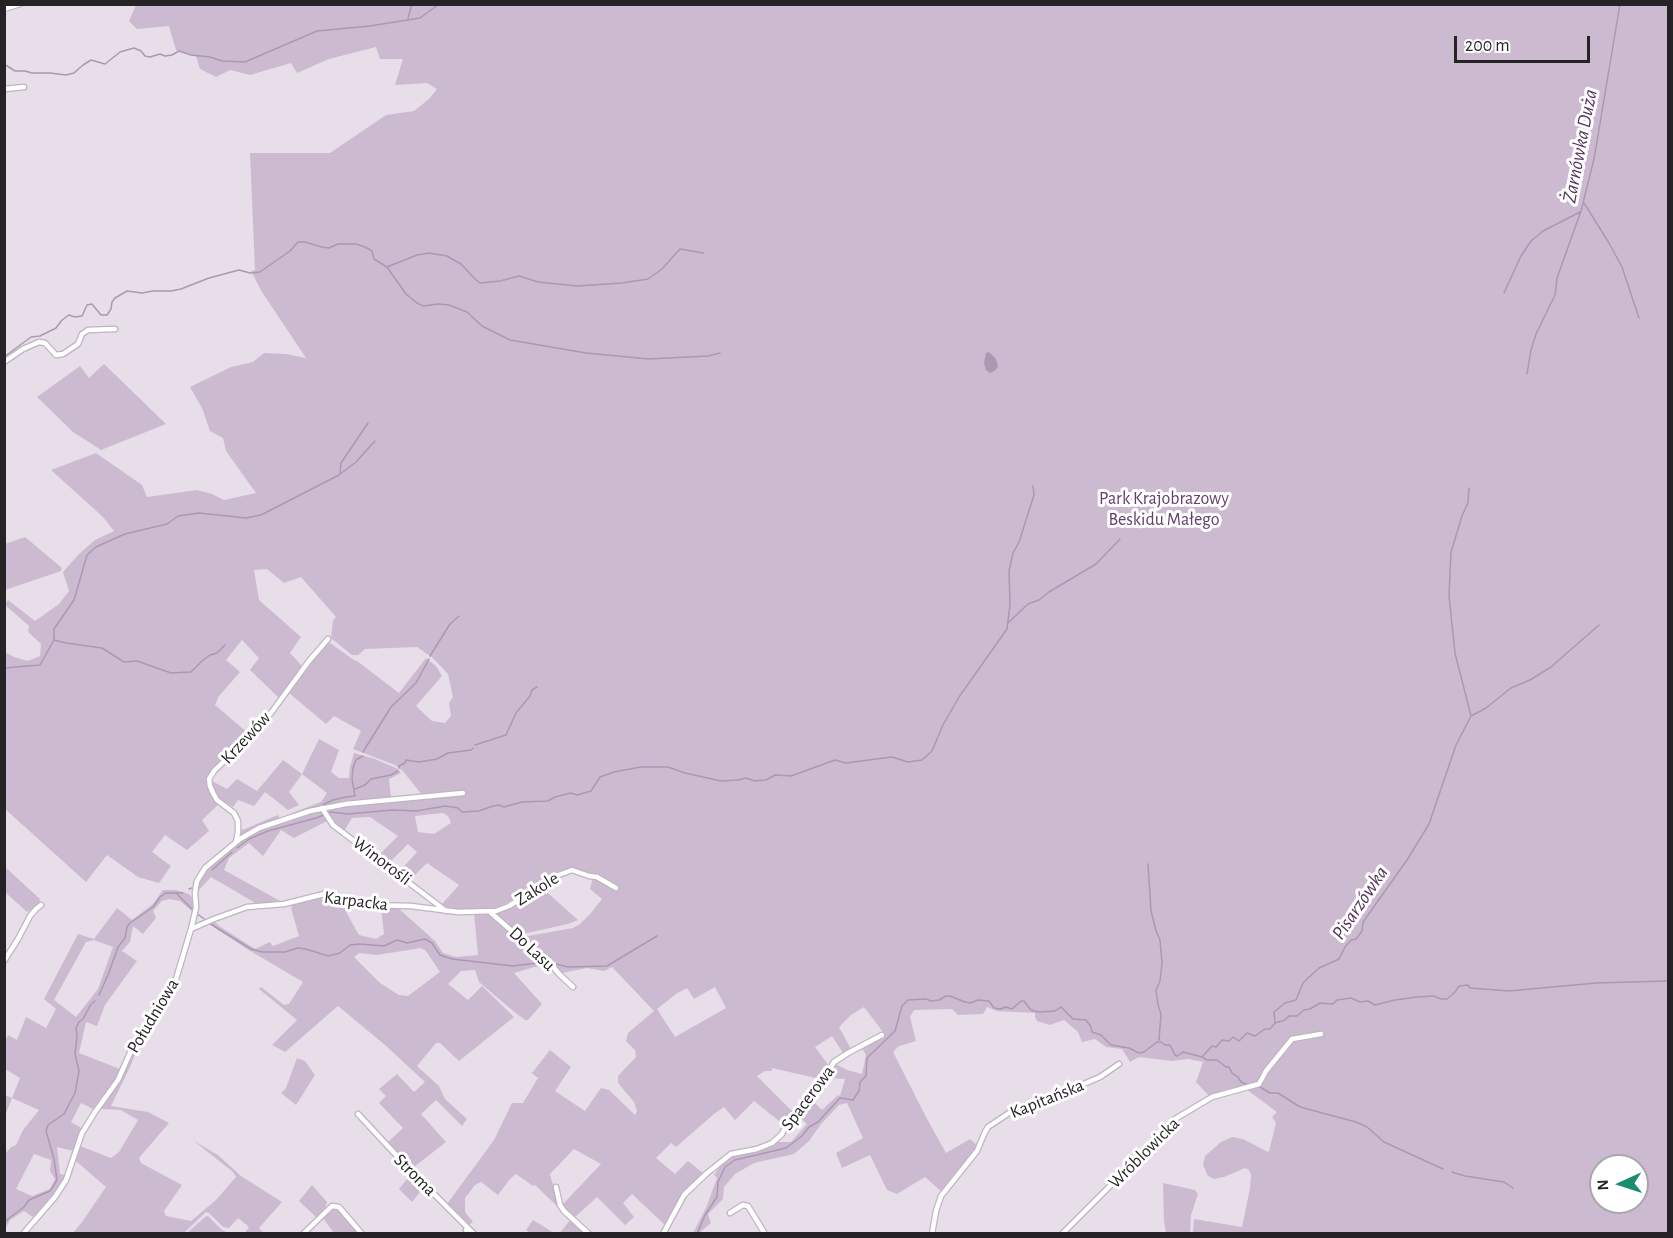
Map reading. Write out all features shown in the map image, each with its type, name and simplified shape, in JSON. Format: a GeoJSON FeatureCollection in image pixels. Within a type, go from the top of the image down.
{"type":"FeatureCollection","features":[{"type":"Feature","properties":{"kind":"street"},"geometry":{"type":"LineString","coordinates":[[4,9],[20,4]]}},
{"type":"Feature","properties":{"kind":"street"},"geometry":{"type":"LineString","coordinates":[[4,88],[24,87]]}},
{"type":"Feature","properties":{"kind":"street"},"geometry":{"type":"LineString","coordinates":[[4,362],[22,349],[39,342],[45,343],[56,355],[63,354],[78,344],[82,334],[88,330],[115,329]]}},
{"type":"Feature","properties":{"kind":"street","name":"Krzewów"},"geometry":{"type":"LineString","coordinates":[[236,842],[238,821],[234,813],[217,800],[209,779],[214,771],[252,735],[328,639]]}},
{"type":"Feature","properties":{"kind":"street","name":"Południowa"},"geometry":{"type":"LineString","coordinates":[[23,1233],[55,1197],[66,1180],[82,1133],[118,1080],[134,1044],[173,989],[196,908],[197,881],[205,868],[236,842],[259,828],[322,808],[376,800],[463,793]]}},
{"type":"Feature","properties":{"kind":"street","name":"Winorośli"},"geometry":{"type":"LineString","coordinates":[[322,808],[333,825],[446,912]]}},
{"type":"Feature","properties":{"kind":"street","name":"Zakole"},"geometry":{"type":"LineString","coordinates":[[490,912],[509,906],[556,876],[572,870],[597,877],[616,888]]}},
{"type":"Feature","properties":{"kind":"street","name":"Karpacka"},"geometry":{"type":"LineString","coordinates":[[191,929],[247,907],[285,904],[324,894],[366,905],[411,906],[446,912],[490,912]]}},
{"type":"Feature","properties":{"kind":"street"},"geometry":{"type":"LineString","coordinates":[[4,961],[30,916],[41,905]]}},
{"type":"Feature","properties":{"kind":"street","name":"Do Lasu"},"geometry":{"type":"LineString","coordinates":[[490,912],[537,953],[546,958],[573,987]]}},
{"type":"Feature","properties":{"kind":"street","name":"Wróblowicka"},"geometry":{"type":"LineString","coordinates":[[1062,1233],[1133,1160],[1157,1140],[1175,1119],[1212,1097],[1259,1084],[1266,1071],[1292,1039],[1320,1034]]}},
{"type":"Feature","properties":{"kind":"street","name":"Spacerowa"},"geometry":{"type":"LineString","coordinates":[[663,1233],[684,1195],[706,1173],[727,1156],[772,1143],[782,1134],[790,1117],[819,1087],[834,1062],[882,1035]]}},
{"type":"Feature","properties":{"kind":"street","name":"Kapitańska"},"geometry":{"type":"LineString","coordinates":[[932,1233],[941,1196],[977,1151],[988,1127],[1015,1109],[1086,1083],[1119,1065]]}},
{"type":"Feature","properties":{"kind":"street","name":"Stroma"},"geometry":{"type":"LineString","coordinates":[[358,1114],[470,1232]]}},
{"type":"Feature","properties":{"kind":"street"},"geometry":{"type":"LineString","coordinates":[[556,1187],[560,1205],[564,1211],[589,1233]]}},
{"type":"Feature","properties":{"kind":"street"},"geometry":{"type":"LineString","coordinates":[[730,1213],[743,1205],[748,1206],[765,1233]]}},
{"type":"Feature","properties":{"kind":"street"},"geometry":{"type":"LineString","coordinates":[[303,1233],[332,1206],[339,1207],[362,1233]]}},
{"type":"Feature","properties":{"kind":"green space","name":"Park Krajobrazowy Beskidu Małego"},"geometry":{"type":"Polygon","coordinates":[[[136,5],[1668,5],[1668,1233],[1193,1233],[1194,1219],[1242,1227],[1250,1188],[1249,1170],[1245,1168],[1214,1179],[1208,1176],[1203,1165],[1205,1156],[1221,1142],[1232,1137],[1243,1139],[1268,1152],[1276,1123],[1272,1117],[1277,1112],[1243,1087],[1209,1096],[1196,1082],[1203,1062],[1188,1059],[1172,1061],[1139,1057],[1130,1062],[1122,1049],[1106,1047],[1095,1039],[1082,1042],[1078,1032],[1064,1020],[1050,1025],[1037,1021],[1035,1013],[997,1011],[987,1007],[983,1014],[958,1015],[952,1009],[914,1010],[910,1017],[916,1041],[899,1046],[893,1052],[946,1153],[970,1139],[978,1146],[942,1192],[925,1177],[897,1194],[887,1190],[870,1155],[842,1168],[836,1153],[863,1138],[847,1103],[839,1105],[809,1141],[794,1154],[754,1163],[735,1174],[724,1187],[723,1199],[708,1214],[711,1223],[699,1233],[693,1233],[706,1208],[717,1178],[714,1175],[724,1161],[777,1142],[791,1142],[807,1124],[796,1114],[811,1099],[822,1110],[838,1095],[840,1096],[845,1079],[827,1078],[836,1064],[862,1074],[866,1055],[862,1048],[884,1036],[864,1007],[851,1015],[839,1027],[851,1049],[843,1053],[832,1036],[815,1047],[829,1066],[820,1079],[772,1068],[772,1071],[765,1071],[757,1076],[792,1111],[784,1125],[754,1101],[735,1120],[724,1107],[676,1147],[671,1143],[656,1158],[675,1174],[688,1161],[703,1173],[682,1195],[665,1225],[632,1194],[623,1203],[634,1217],[625,1225],[597,1197],[575,1217],[566,1210],[563,1204],[601,1164],[574,1149],[550,1174],[559,1208],[535,1185],[533,1186],[516,1174],[498,1195],[481,1182],[475,1185],[465,1198],[465,1212],[473,1222],[469,1225],[447,1204],[494,1140],[512,1103],[523,1103],[538,1078],[532,1073],[550,1050],[571,1067],[555,1091],[585,1111],[601,1088],[609,1090],[635,1115],[637,1111],[634,1102],[618,1083],[618,1076],[636,1057],[635,1050],[626,1041],[628,1033],[654,1011],[612,967],[604,971],[587,968],[562,973],[523,938],[573,928],[580,924],[602,899],[590,889],[593,877],[575,868],[559,871],[519,897],[492,910],[447,909],[441,905],[459,885],[427,863],[411,879],[400,871],[417,852],[408,844],[389,863],[378,856],[398,836],[370,817],[352,818],[344,831],[326,810],[422,795],[403,771],[395,765],[353,749],[361,731],[334,716],[326,724],[289,693],[308,665],[330,643],[399,693],[426,658],[436,666],[442,676],[416,706],[432,721],[445,723],[451,716],[449,703],[453,697],[448,674],[433,658],[417,647],[365,649],[358,655],[352,655],[331,638],[333,621],[336,617],[301,577],[284,583],[267,569],[254,570],[259,600],[301,637],[290,653],[302,666],[279,698],[250,670],[259,658],[242,640],[226,660],[240,672],[219,696],[215,705],[249,734],[224,759],[207,782],[209,792],[219,804],[202,820],[209,831],[187,850],[165,835],[152,852],[171,866],[159,883],[138,877],[107,855],[86,882],[5,809],[5,652],[28,661],[40,656],[41,644],[28,632],[29,626],[5,605],[8,600],[35,621],[59,604],[69,591],[63,572],[95,540],[114,531],[103,517],[51,470],[96,453],[142,485],[147,497],[197,490],[224,500],[256,493],[226,451],[223,438],[210,431],[202,408],[190,387],[231,367],[253,362],[264,353],[306,358],[262,292],[251,271],[255,270],[250,153],[330,153],[386,115],[414,111],[437,89],[427,83],[395,85],[403,59],[380,59],[376,47],[329,59],[297,73],[291,63],[250,75],[230,70],[216,77],[200,69],[196,56],[176,50],[169,26],[137,29],[129,21],[136,5]],[[443,813],[415,816],[418,832],[434,834],[451,823],[448,816],[443,813]],[[715,987],[694,999],[687,988],[657,1009],[675,1037],[726,1008],[715,987]]]}},
{"type":"Feature","properties":{"kind":"green space"},"geometry":{"type":"Polygon","coordinates":[[[104,364],[166,424],[101,450],[73,432],[37,397],[80,366],[89,378],[104,364]]]}},
{"type":"Feature","properties":{"kind":"green space"},"geometry":{"type":"Polygon","coordinates":[[[25,537],[62,568],[61,571],[5,590],[5,544],[25,537]]]}},
{"type":"Feature","properties":{"kind":"green space"},"geometry":{"type":"Polygon","coordinates":[[[319,739],[339,750],[331,772],[339,778],[349,778],[354,753],[375,759],[398,769],[401,773],[389,779],[391,798],[331,805],[293,815],[292,813],[321,802],[327,793],[302,774],[319,739]]]}},
{"type":"Feature","properties":{"kind":"green space"},"geometry":{"type":"Polygon","coordinates":[[[283,760],[302,774],[289,792],[299,805],[288,810],[265,792],[254,806],[238,800],[233,807],[218,798],[212,781],[227,789],[237,779],[257,791],[283,760]]]}},
{"type":"Feature","properties":{"kind":"green space"},"geometry":{"type":"Polygon","coordinates":[[[322,810],[327,821],[294,838],[281,830],[263,856],[249,843],[229,858],[224,870],[282,902],[257,904],[211,877],[199,890],[198,882],[208,868],[241,841],[261,830],[322,810]]]}},
{"type":"Feature","properties":{"kind":"green space"},"geometry":{"type":"Polygon","coordinates":[[[278,815],[280,819],[239,837],[240,831],[278,815]]]}},
{"type":"Feature","properties":{"kind":"green space"},"geometry":{"type":"Polygon","coordinates":[[[4,866],[40,899],[39,904],[27,912],[5,892],[4,866]]]}},
{"type":"Feature","properties":{"kind":"green space"},"geometry":{"type":"Polygon","coordinates":[[[540,886],[578,920],[518,935],[497,915],[498,912],[540,886]]]}},
{"type":"Feature","properties":{"kind":"green space"},"geometry":{"type":"Polygon","coordinates":[[[163,890],[176,890],[189,894],[193,898],[193,912],[180,901],[169,899],[162,901],[153,911],[156,918],[143,934],[133,926],[130,942],[122,951],[137,961],[105,1005],[97,1026],[86,1022],[79,1053],[120,1069],[117,1078],[93,1109],[81,1103],[71,1122],[83,1129],[73,1151],[57,1147],[60,1174],[65,1175],[53,1195],[33,1217],[24,1211],[10,1220],[5,1229],[5,1151],[6,1153],[16,1145],[23,1130],[39,1110],[12,1098],[20,1078],[5,1069],[5,1042],[8,1035],[17,1040],[26,1017],[46,1028],[56,1009],[44,999],[78,934],[94,939],[117,908],[132,920],[153,904],[163,890]],[[94,940],[86,942],[54,1000],[76,1017],[98,989],[113,947],[94,940]],[[34,1154],[16,1189],[32,1196],[50,1189],[55,1179],[50,1171],[51,1160],[34,1154]]]}},
{"type":"Feature","properties":{"kind":"green space"},"geometry":{"type":"Polygon","coordinates":[[[319,898],[347,902],[345,910],[359,935],[376,939],[384,934],[381,907],[398,908],[435,941],[443,953],[456,957],[478,955],[474,913],[491,914],[534,954],[545,959],[549,966],[534,967],[514,973],[542,1004],[528,1020],[512,1010],[479,982],[475,970],[461,971],[448,984],[468,1000],[482,986],[514,1017],[459,1061],[440,1043],[436,1043],[417,1066],[439,1086],[445,1099],[467,1119],[462,1126],[436,1100],[421,1114],[446,1142],[414,1167],[409,1168],[387,1143],[403,1128],[379,1103],[386,1096],[379,1089],[397,1074],[414,1092],[425,1082],[338,1006],[285,1052],[272,1045],[297,1020],[259,989],[261,987],[284,1005],[289,1004],[303,982],[209,924],[215,922],[255,949],[270,942],[273,946],[299,936],[291,908],[293,905],[319,898]],[[421,948],[377,955],[359,953],[354,957],[380,983],[399,995],[408,996],[440,972],[426,951],[421,948]]]}},
{"type":"Feature","properties":{"kind":"green space"},"geometry":{"type":"Polygon","coordinates":[[[137,1049],[111,1106],[148,1112],[169,1123],[139,1158],[141,1163],[182,1185],[164,1211],[166,1216],[191,1221],[216,1200],[236,1177],[233,1172],[194,1141],[218,1155],[241,1176],[282,1202],[259,1228],[264,1233],[245,1233],[249,1227],[238,1218],[229,1228],[223,1227],[206,1212],[184,1233],[72,1234],[106,1187],[76,1161],[80,1146],[111,1158],[119,1152],[138,1120],[121,1110],[100,1109],[133,1051],[137,1049]]]}},
{"type":"Feature","properties":{"kind":"green space"},"geometry":{"type":"Polygon","coordinates":[[[297,1058],[305,1061],[315,1075],[296,1105],[281,1093],[286,1088],[297,1058]]]}},
{"type":"Feature","properties":{"kind":"green space"},"geometry":{"type":"Polygon","coordinates":[[[5,1095],[12,1098],[5,1116],[5,1095]]]}},
{"type":"Feature","properties":{"kind":"green space"},"geometry":{"type":"Polygon","coordinates":[[[410,1175],[413,1175],[423,1188],[412,1202],[399,1189],[410,1175]]]}},
{"type":"Feature","properties":{"kind":"green space"},"geometry":{"type":"Polygon","coordinates":[[[1163,1183],[1195,1190],[1198,1194],[1191,1215],[1190,1233],[1166,1233],[1163,1183]]]}},
{"type":"Feature","properties":{"kind":"green space"},"geometry":{"type":"Polygon","coordinates":[[[312,1185],[327,1202],[325,1208],[316,1217],[299,1201],[312,1185]]]}},
{"type":"Feature","properties":{"kind":"green space"},"geometry":{"type":"Polygon","coordinates":[[[333,1208],[339,1209],[358,1233],[334,1233],[322,1217],[333,1208]]]}},
{"type":"Feature","properties":{"kind":"green space"},"geometry":{"type":"Polygon","coordinates":[[[208,1216],[222,1230],[229,1233],[187,1233],[205,1217],[208,1216]]]}},
{"type":"Feature","properties":{"kind":"green space"},"geometry":{"type":"Polygon","coordinates":[[[571,1219],[586,1234],[559,1234],[571,1219]]]}},
{"type":"Feature","properties":{"kind":"green space"},"geometry":{"type":"Polygon","coordinates":[[[533,1220],[554,1233],[530,1233],[526,1230],[533,1220]]]}},
{"type":"Feature","properties":{"kind":"shaded area"},"geometry":{"type":"Polygon","coordinates":[[[989,352],[996,359],[998,366],[990,373],[986,370],[984,363],[986,353],[989,352]]]}},
{"type":"Feature","properties":{"kind":"waterway"},"geometry":{"type":"LineString","coordinates":[[408,18],[412,4]]}},
{"type":"Feature","properties":{"kind":"waterway"},"geometry":{"type":"LineString","coordinates":[[4,64],[15,71],[66,75],[74,73],[91,60],[105,64],[120,52],[134,48],[150,57],[160,54],[172,55],[179,51],[222,61],[245,62],[317,31],[420,18],[439,4]]}},
{"type":"Feature","properties":{"kind":"waterway","name":"Żarnówka Duża"},"geometry":{"type":"LineString","coordinates":[[1527,374],[1536,334],[1555,295],[1557,278],[1581,211],[1594,159],[1620,4]]}},
{"type":"Feature","properties":{"kind":"waterway"},"geometry":{"type":"LineString","coordinates":[[1584,203],[1622,267],[1639,318]]}},
{"type":"Feature","properties":{"kind":"waterway"},"geometry":{"type":"LineString","coordinates":[[1504,293],[1521,256],[1531,241],[1543,231],[1580,212]]}},
{"type":"Feature","properties":{"kind":"waterway"},"geometry":{"type":"LineString","coordinates":[[4,357],[31,337],[40,336],[56,328],[69,315],[82,316],[87,305],[92,304],[101,315],[107,315],[115,298],[127,291],[142,293],[171,291],[239,270],[250,273],[260,272],[290,251],[298,242],[329,248],[338,244],[356,244],[365,247],[372,251],[374,259],[387,267],[406,294],[417,303],[423,306],[449,305],[467,312],[482,326],[510,340],[586,353],[649,359],[708,356],[720,353]]}},
{"type":"Feature","properties":{"kind":"waterway"},"geometry":{"type":"LineString","coordinates":[[387,267],[417,255],[429,253],[447,256],[461,264],[480,283],[519,276],[538,282],[577,286],[648,279],[662,269],[680,249],[703,253]]}},
{"type":"Feature","properties":{"kind":"waterway"},"geometry":{"type":"LineString","coordinates":[[340,473],[341,463],[368,423]]}},
{"type":"Feature","properties":{"kind":"waterway"},"geometry":{"type":"LineString","coordinates":[[4,668],[40,665],[54,640],[54,629],[74,600],[87,555],[96,547],[125,534],[167,524],[178,516],[199,513],[246,518],[261,515],[339,475],[356,462],[375,441]]}},
{"type":"Feature","properties":{"kind":"waterway"},"geometry":{"type":"LineString","coordinates":[[237,848],[249,839],[268,831],[331,812],[348,814],[392,810],[416,811],[445,806],[458,808],[462,812],[479,811],[499,805],[504,807],[522,802],[548,801],[571,793],[577,795],[591,791],[600,777],[641,767],[668,767],[721,781],[746,778],[755,781],[766,780],[775,775],[791,776],[835,760],[846,763],[892,757],[908,762],[922,760],[932,751],[959,697],[1007,629],[1010,604],[1009,571],[1013,553],[1019,542],[1034,495],[1033,486]]}},
{"type":"Feature","properties":{"kind":"waterway","name":"Pisarzówka"},"geometry":{"type":"LineString","coordinates":[[697,1234],[705,1215],[717,1197],[718,1182],[725,1167],[735,1160],[786,1148],[818,1122],[840,1098],[853,1100],[859,1091],[860,1082],[866,1076],[867,1058],[895,1031],[902,1006],[908,1000],[931,1001],[950,996],[970,1003],[978,1000],[989,1001],[994,1008],[1000,1009],[1006,1007],[1012,1009],[1024,1001],[1031,1010],[1039,1012],[1055,1011],[1061,1007],[1073,1019],[1086,1020],[1092,1032],[1101,1035],[1111,1045],[1129,1048],[1139,1053],[1161,1042],[1170,1045],[1177,1056],[1183,1052],[1202,1057],[1212,1046],[1216,1047],[1222,1040],[1229,1041],[1233,1037],[1239,1041],[1247,1033],[1255,1036],[1265,1029],[1270,1029],[1275,1023],[1274,1012],[1285,1003],[1296,1000],[1303,983],[1319,968],[1339,959],[1345,947],[1362,931],[1363,922],[1407,860],[1429,824],[1456,745],[1471,716],[1455,653],[1449,596],[1451,552],[1468,503],[1469,488]]}},
{"type":"Feature","properties":{"kind":"waterway"},"geometry":{"type":"LineString","coordinates":[[1009,622],[1028,604],[1039,600],[1096,564],[1120,539]]}},
{"type":"Feature","properties":{"kind":"waterway"},"geometry":{"type":"LineString","coordinates":[[430,656],[450,624],[459,616]]}},
{"type":"Feature","properties":{"kind":"waterway"},"geometry":{"type":"LineString","coordinates":[[1471,716],[1486,708],[1511,688],[1551,667],[1599,625]]}},
{"type":"Feature","properties":{"kind":"waterway"},"geometry":{"type":"LineString","coordinates":[[54,640],[102,648],[124,662],[137,661],[171,673],[191,672],[225,645]]}},
{"type":"Feature","properties":{"kind":"waterway"},"geometry":{"type":"LineString","coordinates":[[363,752],[391,707],[416,683],[429,659]]}},
{"type":"Feature","properties":{"kind":"waterway"},"geometry":{"type":"LineString","coordinates":[[475,745],[506,735],[516,713],[532,690],[537,687]]}},
{"type":"Feature","properties":{"kind":"waterway"},"geometry":{"type":"LineString","coordinates":[[399,768],[406,760],[419,762],[437,759],[448,753],[473,748]]}},
{"type":"Feature","properties":{"kind":"waterway"},"geometry":{"type":"LineString","coordinates":[[322,805],[333,800],[355,796],[353,768],[356,760],[363,756]]}},
{"type":"Feature","properties":{"kind":"waterway"},"geometry":{"type":"LineString","coordinates":[[355,789],[365,785],[371,779],[391,775],[398,771]]}},
{"type":"Feature","properties":{"kind":"waterway"},"geometry":{"type":"LineString","coordinates":[[212,870],[232,852]]}},
{"type":"Feature","properties":{"kind":"waterway"},"geometry":{"type":"LineString","coordinates":[[1148,864],[1151,911],[1160,940],[1162,963],[1160,981],[1156,990],[1161,1014],[1159,1040]]}},
{"type":"Feature","properties":{"kind":"waterway"},"geometry":{"type":"LineString","coordinates":[[99,995],[130,923],[153,907],[166,893],[183,893]]}},
{"type":"Feature","properties":{"kind":"waterway"},"geometry":{"type":"LineString","coordinates":[[177,894],[193,910]]}},
{"type":"Feature","properties":{"kind":"waterway"},"geometry":{"type":"LineString","coordinates":[[196,913],[207,921]]}},
{"type":"Feature","properties":{"kind":"waterway"},"geometry":{"type":"LineString","coordinates":[[209,923],[251,949],[262,952],[285,952],[298,948],[328,956],[340,953],[350,945],[384,946],[397,940],[407,943],[425,939],[432,943],[440,955],[452,959],[513,966],[545,962]]}},
{"type":"Feature","properties":{"kind":"waterway"},"geometry":{"type":"LineString","coordinates":[[552,963],[568,967],[607,966],[657,936]]}},
{"type":"Feature","properties":{"kind":"waterway"},"geometry":{"type":"LineString","coordinates":[[1275,1023],[1289,1016],[1297,1016],[1320,1003],[1333,1004],[1337,1000],[1351,998],[1360,1002],[1368,1001],[1375,1005],[1417,997],[1434,996],[1447,999],[1459,986],[1468,985],[1470,988],[1509,991],[1596,983],[1668,981]]}},
{"type":"Feature","properties":{"kind":"waterway"},"geometry":{"type":"LineString","coordinates":[[4,1224],[29,1200],[50,1191],[57,1180],[46,1131],[48,1125],[64,1114],[75,1093],[79,1071],[75,1054],[76,1028],[95,1001]]}},
{"type":"Feature","properties":{"kind":"waterway"},"geometry":{"type":"LineString","coordinates":[[1202,1057],[1207,1060],[1217,1060],[1229,1067],[1241,1082],[1248,1085]]}},
{"type":"Feature","properties":{"kind":"waterway"},"geometry":{"type":"LineString","coordinates":[[1260,1087],[1270,1093],[1278,1093],[1300,1107],[1356,1122],[1367,1127],[1384,1142],[1443,1169]]}},
{"type":"Feature","properties":{"kind":"waterway"},"geometry":{"type":"LineString","coordinates":[[1452,1172],[1504,1182],[1513,1188]]}}]}
